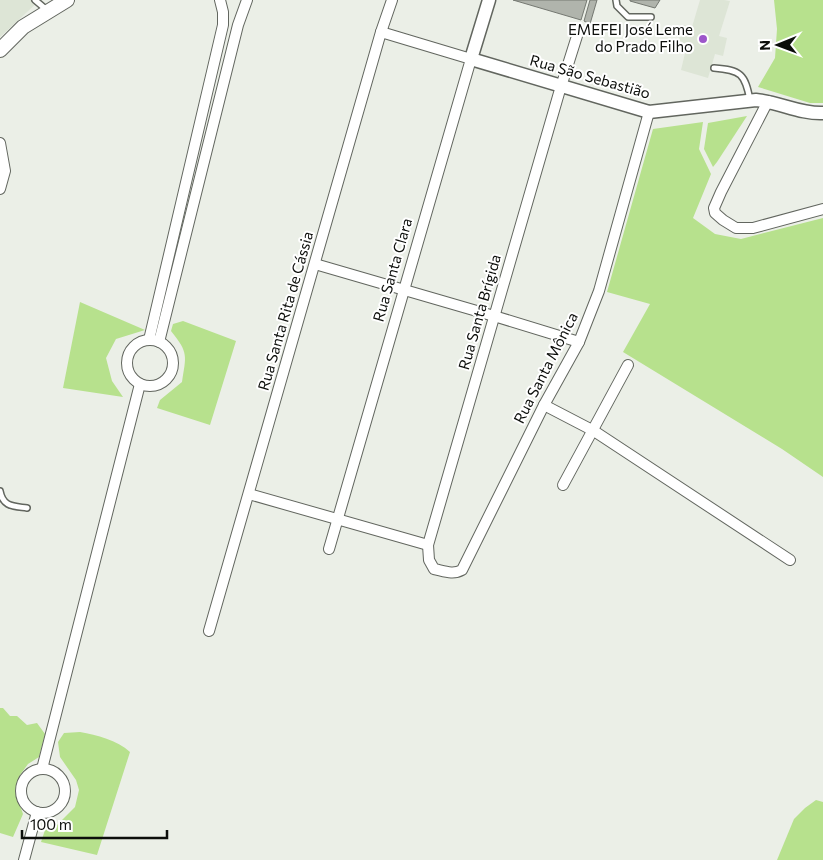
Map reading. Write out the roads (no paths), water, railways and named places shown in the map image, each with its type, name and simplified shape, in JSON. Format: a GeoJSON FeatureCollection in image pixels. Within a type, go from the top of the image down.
{"type":"FeatureCollection","features":[{"type":"Feature","properties":{"kind":"main road"},"geometry":{"type":"LineString","coordinates":[[0,50],[23,27],[67,0]]}},
{"type":"Feature","properties":{"kind":"street"},"geometry":{"type":"LineString","coordinates":[[148,340],[223,25],[223,12],[220,0]]}},
{"type":"Feature","properties":{"kind":"street"},"geometry":{"type":"LineString","coordinates":[[159,342],[238,25],[247,0]]}},
{"type":"Feature","properties":{"kind":"street","name":"Rua Santa Rita de Cássia"},"geometry":{"type":"LineString","coordinates":[[209,631],[381,32],[392,0]]}},
{"type":"Feature","properties":{"kind":"street","name":"Rua Santa Clara"},"geometry":{"type":"LineString","coordinates":[[329,549],[489,0]]}},
{"type":"Feature","properties":{"kind":"street","name":"Rua São Sebastião"},"geometry":{"type":"LineString","coordinates":[[381,32],[649,112],[750,101],[768,101],[814,114],[823,113]]}},
{"type":"Feature","properties":{"kind":"street","name":"Rua Santa Brígida"},"geometry":{"type":"LineString","coordinates":[[428,545],[577,36]]}},
{"type":"Feature","properties":{"kind":"street"},"geometry":{"type":"LineString","coordinates":[[768,101],[721,192],[714,208],[715,213],[736,228],[753,228],[823,209]]}},
{"type":"Feature","properties":{"kind":"street","name":"Rua Santa Mônica"},"geometry":{"type":"LineString","coordinates":[[428,545],[429,560],[434,568],[452,573],[462,570],[544,406],[579,342],[599,291],[649,112]]}},
{"type":"Feature","properties":{"kind":"street"},"geometry":{"type":"LineString","coordinates":[[0,142],[5,170],[0,189]]}},
{"type":"Feature","properties":{"kind":"street"},"geometry":{"type":"LineString","coordinates":[[315,264],[579,342]]}},
{"type":"Feature","properties":{"kind":"street"},"geometry":{"type":"LineString","coordinates":[[148,340],[159,342],[166,346],[170,353],[172,368],[169,375],[158,384],[150,386],[140,384],[129,373],[127,358],[130,351],[141,342],[148,340]]}},
{"type":"Feature","properties":{"kind":"street"},"geometry":{"type":"LineString","coordinates":[[563,485],[628,364]]}},
{"type":"Feature","properties":{"kind":"street"},"geometry":{"type":"LineString","coordinates":[[42,769],[140,384]]}},
{"type":"Feature","properties":{"kind":"street"},"geometry":{"type":"LineString","coordinates":[[544,406],[593,430],[790,560]]}},
{"type":"Feature","properties":{"kind":"street"},"geometry":{"type":"LineString","coordinates":[[249,494],[428,545]]}},
{"type":"Feature","properties":{"kind":"street"},"geometry":{"type":"LineString","coordinates":[[42,769],[52,771],[62,781],[64,796],[56,808],[50,812],[37,812],[24,803],[21,785],[33,771],[42,769]]}},
{"type":"Feature","properties":{"kind":"street"},"geometry":{"type":"LineString","coordinates":[[24,860],[37,812]]}},
{"type":"Feature","properties":{"kind":"lane"},"geometry":{"type":"LineString","coordinates":[[35,0],[48,11]]}},
{"type":"Feature","properties":{"kind":"lane"},"geometry":{"type":"LineString","coordinates":[[616,0],[617,6],[628,17],[651,17]]}},
{"type":"Feature","properties":{"kind":"lane"},"geometry":{"type":"LineString","coordinates":[[714,68],[738,72],[744,79],[750,101]]}},
{"type":"Feature","properties":{"kind":"lane"},"geometry":{"type":"LineString","coordinates":[[0,491],[1,499],[4,503],[27,508]]}},
{"type":"Feature","properties":{"kind":"place","name":"EMEFEI José Leme do Prado Filho"},"geometry":{"type":"Point","coordinates":[703,39]}}]}
